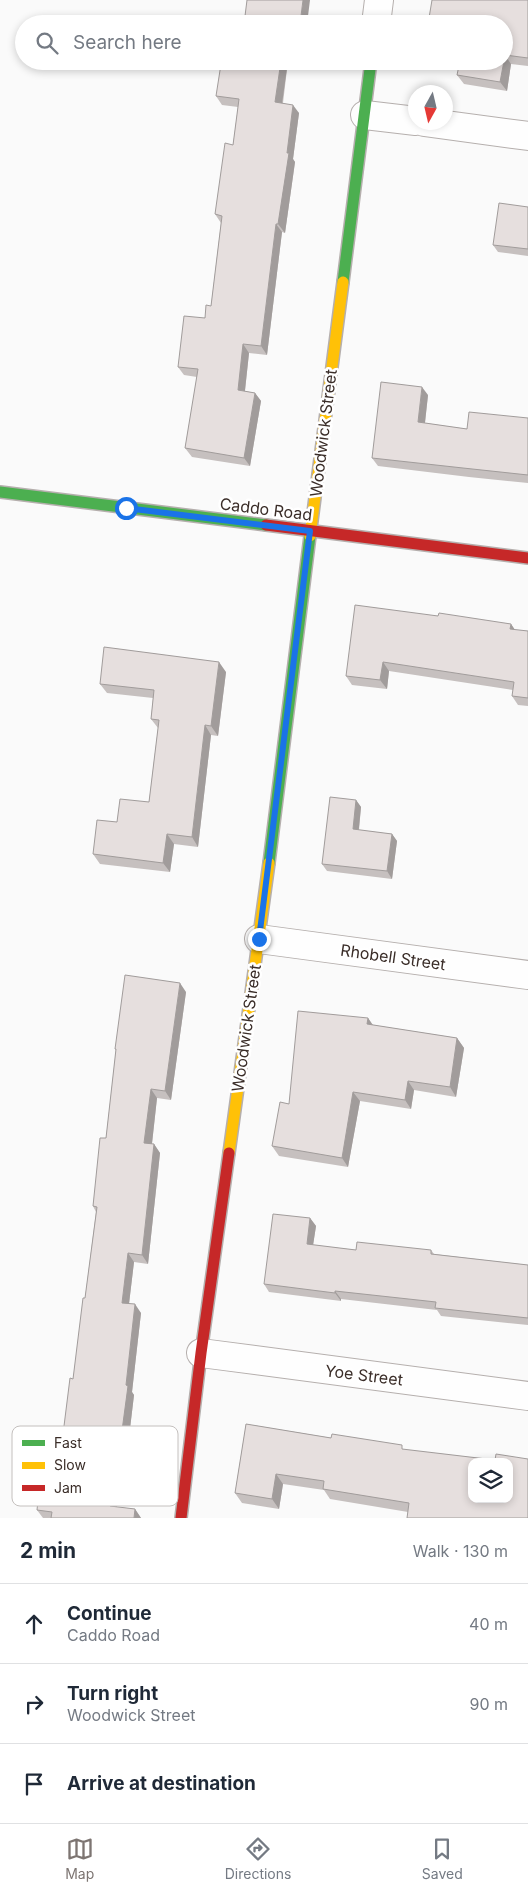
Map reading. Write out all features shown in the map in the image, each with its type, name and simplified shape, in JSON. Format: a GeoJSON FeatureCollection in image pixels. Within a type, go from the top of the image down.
{"type":"FeatureCollection","features":[{"type":"Feature","properties":{"kind":"street"},"geometry":{"type":"LineString","coordinates":[[377,15],[379,0]]}},
{"type":"Feature","properties":{"kind":"street","name":"Woodwick Street"},"geometry":{"type":"LineString","coordinates":[[182,1518],[201,1353],[259,939],[370,70]]}},
{"type":"Feature","properties":{"kind":"street"},"geometry":{"type":"LineString","coordinates":[[365,115],[408,121]]}},
{"type":"Feature","properties":{"kind":"street"},"geometry":{"type":"LineString","coordinates":[[453,126],[528,136]]}},
{"type":"Feature","properties":{"kind":"street","name":"Caddo Road"},"geometry":{"type":"LineString","coordinates":[[0,492],[528,558]]}},
{"type":"Feature","properties":{"kind":"street","name":"Rhobell Street"},"geometry":{"type":"LineString","coordinates":[[259,939],[528,975]]}},
{"type":"Feature","properties":{"kind":"street","name":"Yoe Street"},"geometry":{"type":"LineString","coordinates":[[201,1353],[528,1396]]}},
{"type":"Feature","properties":{"kind":"building"},"geometry":{"type":"Polygon","coordinates":[[[247,0],[303,0],[301,15],[245,15],[247,0]]]}},
{"type":"Feature","properties":{"kind":"building"},"geometry":{"type":"Polygon","coordinates":[[[432,0],[528,0],[528,58],[513,56],[513,15],[430,15],[432,0]]]}},
{"type":"Feature","properties":{"kind":"building"},"geometry":{"type":"Polygon","coordinates":[[[220,70],[280,70],[275,102],[293,105],[287,153],[289,153],[278,224],[276,224],[261,346],[243,344],[238,390],[255,393],[244,458],[185,448],[198,369],[178,367],[184,316],[205,318],[206,305],[211,306],[222,216],[215,214],[225,143],[233,145],[239,99],[216,96],[220,70]]]}},
{"type":"Feature","properties":{"kind":"building"},"geometry":{"type":"Polygon","coordinates":[[[458,70],[502,70],[500,82],[457,75],[458,70]]]}},
{"type":"Feature","properties":{"kind":"building"},"geometry":{"type":"Polygon","coordinates":[[[499,203],[528,207],[528,249],[493,245],[499,203]]]}},
{"type":"Feature","properties":{"kind":"building"},"geometry":{"type":"Polygon","coordinates":[[[381,382],[422,387],[418,422],[467,429],[469,412],[528,418],[528,475],[372,458],[381,382]]]}},
{"type":"Feature","properties":{"kind":"building"},"geometry":{"type":"Polygon","coordinates":[[[355,605],[438,616],[439,613],[511,624],[510,629],[528,631],[528,698],[512,696],[514,682],[383,662],[380,680],[346,676],[355,605]]]}},
{"type":"Feature","properties":{"kind":"building"},"geometry":{"type":"Polygon","coordinates":[[[104,647],[219,662],[211,726],[205,725],[192,837],[167,834],[163,863],[93,854],[97,820],[117,822],[120,799],[149,802],[159,720],[151,719],[154,690],[100,684],[104,647]]]}},
{"type":"Feature","properties":{"kind":"building"},"geometry":{"type":"Polygon","coordinates":[[[330,797],[356,800],[353,829],[392,834],[387,871],[322,864],[330,797]]]}},
{"type":"Feature","properties":{"kind":"building"},"geometry":{"type":"Polygon","coordinates":[[[125,975],[180,983],[165,1091],[151,1089],[144,1143],[154,1144],[142,1255],[128,1253],[122,1303],[135,1304],[123,1426],[64,1426],[70,1378],[73,1379],[83,1298],[85,1298],[97,1207],[93,1206],[100,1138],[106,1138],[125,975]]]}},
{"type":"Feature","properties":{"kind":"building"},"geometry":{"type":"Polygon","coordinates":[[[298,1011],[368,1018],[367,1024],[457,1038],[450,1087],[408,1081],[405,1100],[353,1092],[342,1158],[272,1146],[280,1102],[289,1104],[298,1011]]]}},
{"type":"Feature","properties":{"kind":"building"},"geometry":{"type":"Polygon","coordinates":[[[273,1214],[310,1218],[307,1244],[356,1250],[357,1242],[431,1250],[431,1254],[528,1265],[528,1318],[435,1308],[436,1302],[335,1291],[335,1293],[264,1284],[273,1214]]]}},
{"type":"Feature","properties":{"kind":"building"},"geometry":{"type":"Polygon","coordinates":[[[246,1424],[331,1438],[332,1434],[402,1445],[402,1449],[478,1458],[468,1458],[468,1503],[513,1503],[513,1458],[495,1458],[496,1454],[528,1459],[528,1518],[407,1518],[409,1503],[323,1489],[324,1481],[276,1474],[272,1499],[235,1493],[246,1424]]]}},
{"type":"Feature","properties":{"kind":"building"},"geometry":{"type":"Polygon","coordinates":[[[37,1506],[110,1506],[135,1509],[134,1518],[51,1518],[52,1512],[37,1510],[37,1506]]]}},
{"type":"Feature","properties":{"kind":"traffic: fast"},"geometry":{"type":"LineString","coordinates":[[343,282],[370,70]]}},
{"type":"Feature","properties":{"kind":"traffic: fast"},"geometry":{"type":"LineString","coordinates":[[0,492],[266,525]]}},
{"type":"Feature","properties":{"kind":"traffic: fast"},"geometry":{"type":"LineString","coordinates":[[269,863],[310,536]]}},
{"type":"Feature","properties":{"kind":"traffic: slow"},"geometry":{"type":"LineString","coordinates":[[310,536],[343,282]]}},
{"type":"Feature","properties":{"kind":"traffic: slow"},"geometry":{"type":"LineString","coordinates":[[229,1153],[269,863]]}},
{"type":"Feature","properties":{"kind":"traffic: jam"},"geometry":{"type":"LineString","coordinates":[[266,525],[528,558]]}},
{"type":"Feature","properties":{"kind":"traffic: jam"},"geometry":{"type":"LineString","coordinates":[[181,1518],[201,1353],[229,1153]]}},
{"type":"Feature","properties":{"kind":"route"},"geometry":{"type":"LineString","coordinates":[[126,508],[310,531],[259,939]]}}]}
